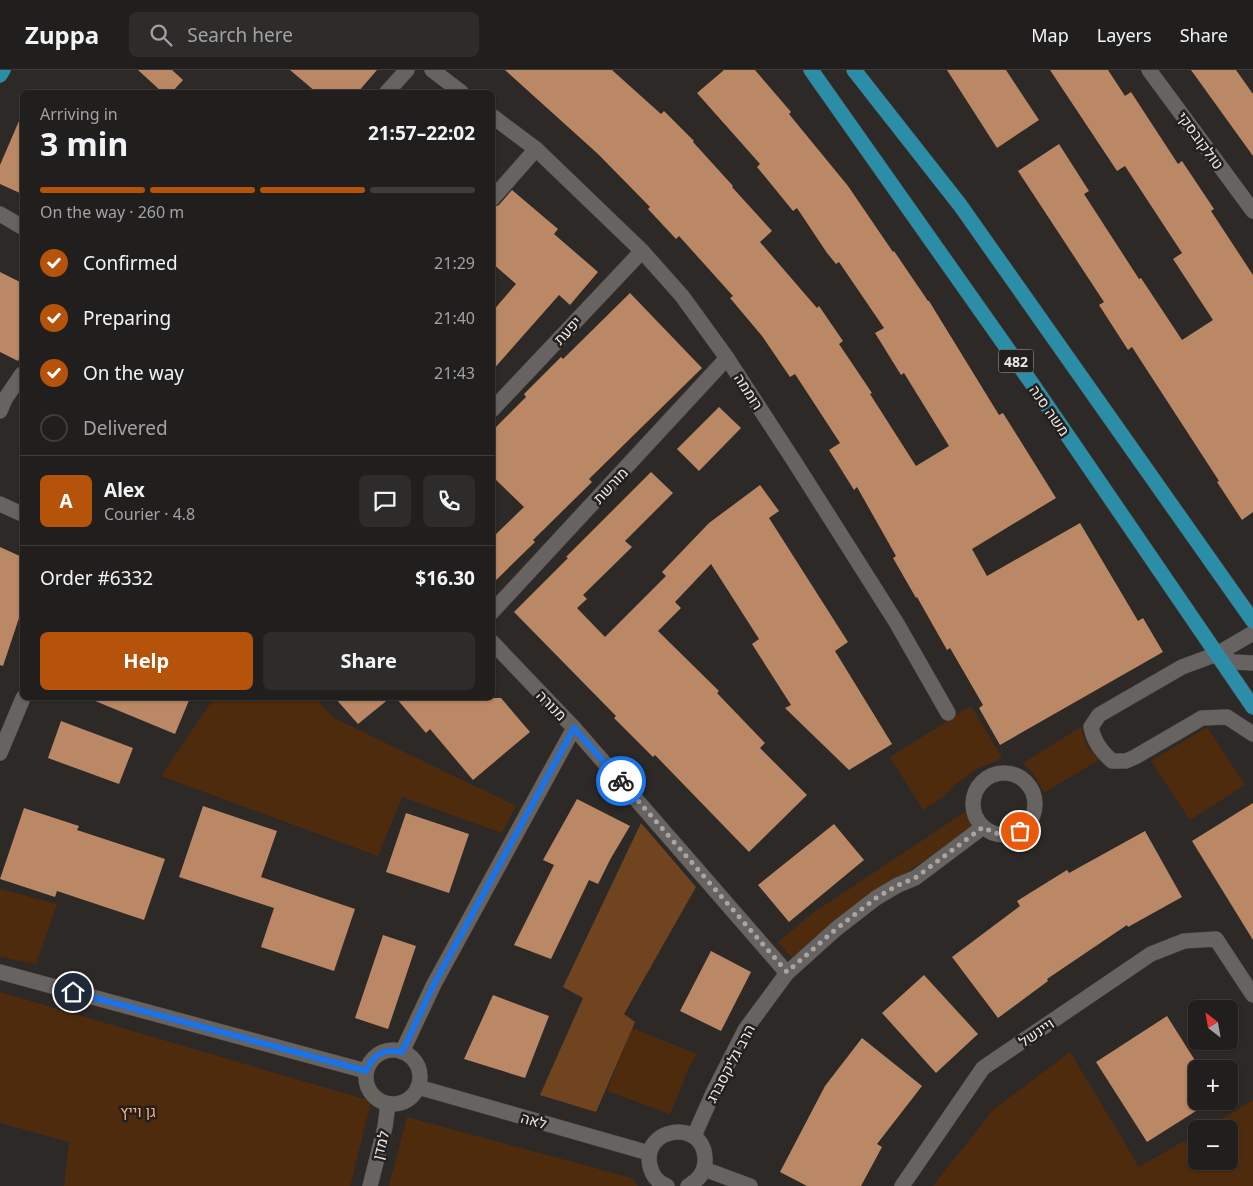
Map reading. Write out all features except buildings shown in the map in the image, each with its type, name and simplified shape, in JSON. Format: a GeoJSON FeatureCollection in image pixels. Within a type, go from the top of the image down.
{"type":"FeatureCollection","features":[{"type":"Feature","properties":{"kind":"main road"},"geometry":{"type":"LineString","coordinates":[[0,75],[3,70]]}},
{"type":"Feature","properties":{"kind":"main road","name":"משה סנה"},"geometry":{"type":"LineString","coordinates":[[811,70],[1027,377],[1217,654]]}},
{"type":"Feature","properties":{"kind":"main road"},"geometry":{"type":"LineString","coordinates":[[854,70],[960,204],[1253,621]]}},
{"type":"Feature","properties":{"kind":"main road"},"geometry":{"type":"LineString","coordinates":[[1233,594],[1253,606]]}},
{"type":"Feature","properties":{"kind":"main road","name":"482"},"geometry":{"type":"LineString","coordinates":[[1217,654],[1253,707]]}},
{"type":"Feature","properties":{"kind":"street"},"geometry":{"type":"LineString","coordinates":[[389,90],[407,70]]}},
{"type":"Feature","properties":{"kind":"street"},"geometry":{"type":"LineString","coordinates":[[432,70],[459,90]]}},
{"type":"Feature","properties":{"kind":"street","name":"טולקובסקי"},"geometry":{"type":"LineString","coordinates":[[1149,70],[1253,211]]}},
{"type":"Feature","properties":{"kind":"street","name":"רוממה"},"geometry":{"type":"LineString","coordinates":[[495,118],[536,149],[642,251],[682,296],[728,358],[841,535],[896,622],[948,713]]}},
{"type":"Feature","properties":{"kind":"street"},"geometry":{"type":"LineString","coordinates":[[495,196],[536,149]]}},
{"type":"Feature","properties":{"kind":"street"},"geometry":{"type":"LineString","coordinates":[[0,214],[20,226]]}},
{"type":"Feature","properties":{"kind":"street","name":"יפעת"},"geometry":{"type":"LineString","coordinates":[[495,407],[642,251]]}},
{"type":"Feature","properties":{"kind":"street","name":"מורשת"},"geometry":{"type":"LineString","coordinates":[[495,609],[728,358]]}},
{"type":"Feature","properties":{"kind":"street"},"geometry":{"type":"LineString","coordinates":[[0,411],[5,399],[20,377]]}},
{"type":"Feature","properties":{"kind":"street"},"geometry":{"type":"LineString","coordinates":[[0,504],[20,513]]}},
{"type":"Feature","properties":{"kind":"street"},"geometry":{"type":"LineString","coordinates":[[1253,633],[1217,654],[1182,667],[1099,716],[1091,727],[1094,740],[1104,754],[1112,761],[1126,761],[1202,718],[1226,716],[1253,734]]}},
{"type":"Feature","properties":{"kind":"street","name":"מנורה"},"geometry":{"type":"LineString","coordinates":[[495,645],[574,728],[787,972]]}},
{"type":"Feature","properties":{"kind":"street"},"geometry":{"type":"LineString","coordinates":[[1217,654],[1233,662],[1253,663]]}},
{"type":"Feature","properties":{"kind":"street"},"geometry":{"type":"LineString","coordinates":[[0,754],[22,700]]}},
{"type":"Feature","properties":{"kind":"street"},"geometry":{"type":"LineString","coordinates":[[402,1052],[434,984],[574,728]]}},
{"type":"Feature","properties":{"kind":"street"},"geometry":{"type":"LineString","coordinates":[[1003,773],[1023,779],[1030,787],[1034,796],[1035,807],[1033,816],[1027,825],[1020,831],[1001,835],[983,827],[973,809],[974,798],[981,784],[993,775],[1003,773]]}},
{"type":"Feature","properties":{"kind":"street","name":"הרב גליקסברג"},"geometry":{"type":"LineString","coordinates":[[694,1136],[745,1030],[787,972],[836,929],[876,898],[898,885],[915,878],[983,827]]}},
{"type":"Feature","properties":{"kind":"street","name":"ויינשל"},"geometry":{"type":"LineString","coordinates":[[902,1186],[983,1068],[1151,954],[1184,941],[1216,939],[1253,995]]}},
{"type":"Feature","properties":{"kind":"street"},"geometry":{"type":"LineString","coordinates":[[0,972],[366,1071]]}},
{"type":"Feature","properties":{"kind":"street"},"geometry":{"type":"LineString","coordinates":[[384,1051],[402,1052],[416,1062],[420,1078],[418,1087],[409,1099],[395,1105],[379,1102],[372,1096],[365,1080],[370,1062],[384,1051]]}},
{"type":"Feature","properties":{"kind":"street","name":"לאה"},"geometry":{"type":"LineString","coordinates":[[418,1087],[649,1152]]}},
{"type":"Feature","properties":{"kind":"street","name":"למדן"},"geometry":{"type":"LineString","coordinates":[[370,1186],[385,1127],[388,1104]]}},
{"type":"Feature","properties":{"kind":"street"},"geometry":{"type":"LineString","coordinates":[[667,1186],[656,1179],[651,1171],[648,1162],[649,1152],[652,1145],[664,1134],[680,1131],[694,1136],[703,1148],[705,1155],[704,1169],[700,1176],[688,1186]]}},
{"type":"Feature","properties":{"kind":"street"},"geometry":{"type":"LineString","coordinates":[[704,1169],[750,1186]]}},
{"type":"Feature","properties":{"kind":"green space"},"geometry":{"type":"Polygon","coordinates":[[[213,700],[317,700],[334,718],[516,806],[502,833],[402,797],[378,856],[161,776],[213,700]]]}},
{"type":"Feature","properties":{"kind":"green space"},"geometry":{"type":"Polygon","coordinates":[[[971,706],[1002,758],[975,770],[957,783],[942,798],[923,810],[890,757],[971,706]]]}},
{"type":"Feature","properties":{"kind":"green space"},"geometry":{"type":"Polygon","coordinates":[[[1081,727],[1087,746],[1099,760],[1044,793],[1035,776],[1023,763],[1081,727]]]}},
{"type":"Feature","properties":{"kind":"green space"},"geometry":{"type":"Polygon","coordinates":[[[1207,727],[1245,785],[1190,820],[1151,761],[1207,727]]]}},
{"type":"Feature","properties":{"kind":"green space"},"geometry":{"type":"Polygon","coordinates":[[[965,812],[972,828],[825,928],[792,958],[778,942],[813,913],[965,812]]]}},
{"type":"Feature","properties":{"kind":"green space"},"geometry":{"type":"Polygon","coordinates":[[[0,889],[57,904],[36,964],[0,957],[0,889]]]}},
{"type":"Feature","properties":{"kind":"green space","name":"גן וייץ"},"geometry":{"type":"Polygon","coordinates":[[[0,992],[371,1101],[350,1186],[64,1186],[69,1142],[0,1123],[0,992]]]}},
{"type":"Feature","properties":{"kind":"green space"},"geometry":{"type":"Polygon","coordinates":[[[632,1028],[697,1054],[690,1065],[670,1114],[607,1091],[632,1028]]]}},
{"type":"Feature","properties":{"kind":"green space"},"geometry":{"type":"Polygon","coordinates":[[[1070,1052],[1139,1167],[1188,1139],[1188,1170],[1238,1170],[1238,1120],[1220,1120],[1253,1100],[1253,1186],[933,1186],[994,1109],[1070,1052]]]}},
{"type":"Feature","properties":{"kind":"green space"},"geometry":{"type":"Polygon","coordinates":[[[407,1117],[632,1178],[638,1186],[389,1186],[407,1117]]]}},
{"type":"Feature","properties":{"kind":"shaded area"},"geometry":{"type":"Polygon","coordinates":[[[641,823],[696,887],[624,1014],[635,1022],[596,1112],[540,1095],[583,998],[563,987],[641,823]]]}},
{"type":"Feature","properties":{"kind":"way so far"},"geometry":{"type":"LineString","coordinates":[[621,781],[787,972],[836,929],[876,898],[898,885],[915,878],[983,827],[1001,835],[1020,831]]}},
{"type":"Feature","properties":{"kind":"route"},"geometry":{"type":"LineString","coordinates":[[73,992],[366,1071],[370,1062],[384,1051],[402,1052],[434,984],[574,728],[621,781]]}}]}
